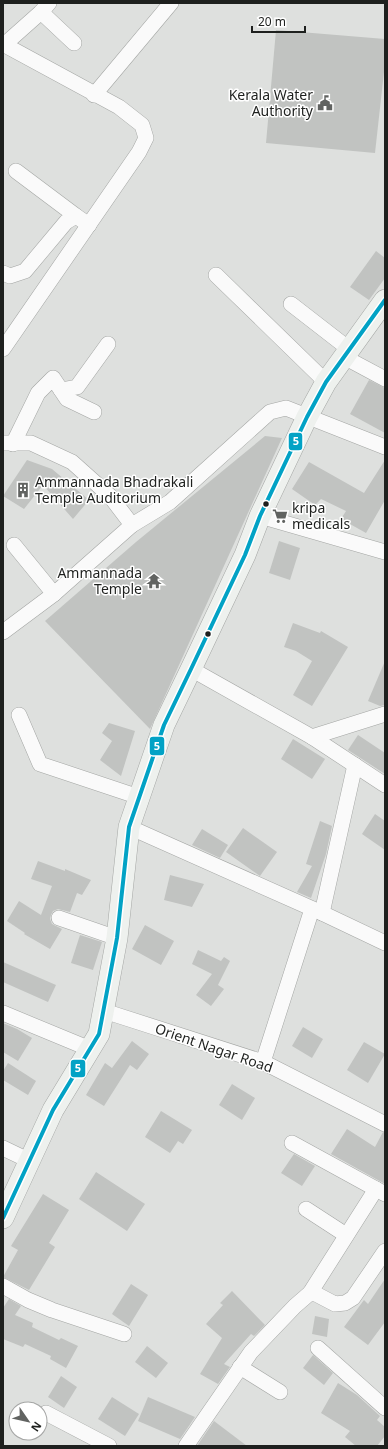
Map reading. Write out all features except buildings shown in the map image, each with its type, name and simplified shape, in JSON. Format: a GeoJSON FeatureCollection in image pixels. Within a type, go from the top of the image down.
{"type":"FeatureCollection","features":[{"type":"Feature","properties":{"kind":"main road"},"geometry":{"type":"LineString","coordinates":[[3,1218],[53,1110],[99,1034],[117,938],[129,828],[164,724],[245,555],[260,516],[307,417],[326,382],[385,300]]}},
{"type":"Feature","properties":{"kind":"street"},"geometry":{"type":"LineString","coordinates":[[94,95],[171,3]]}},
{"type":"Feature","properties":{"kind":"street"},"geometry":{"type":"LineString","coordinates":[[3,349],[139,152],[146,138],[142,125],[119,107],[94,95],[4,44],[45,8],[74,43]]}},
{"type":"Feature","properties":{"kind":"street"},"geometry":{"type":"LineString","coordinates":[[16,170],[88,225]]}},
{"type":"Feature","properties":{"kind":"street"},"geometry":{"type":"LineString","coordinates":[[3,273],[10,276],[25,271],[66,222],[76,216]]}},
{"type":"Feature","properties":{"kind":"street"},"geometry":{"type":"LineString","coordinates":[[216,275],[326,382]]}},
{"type":"Feature","properties":{"kind":"street"},"geometry":{"type":"LineString","coordinates":[[290,304],[346,353],[385,380]]}},
{"type":"Feature","properties":{"kind":"street"},"geometry":{"type":"LineString","coordinates":[[61,390],[77,387],[108,344]]}},
{"type":"Feature","properties":{"kind":"street"},"geometry":{"type":"LineString","coordinates":[[8,443],[38,393],[53,378],[67,399],[94,412]]}},
{"type":"Feature","properties":{"kind":"street"},"geometry":{"type":"LineString","coordinates":[[3,632],[54,594],[132,525],[170,502],[270,412],[286,408],[385,447]]}},
{"type":"Feature","properties":{"kind":"street"},"geometry":{"type":"LineString","coordinates":[[8,443],[31,443],[72,462],[110,496],[132,525]]}},
{"type":"Feature","properties":{"kind":"street"},"geometry":{"type":"LineString","coordinates":[[260,516],[385,552]]}},
{"type":"Feature","properties":{"kind":"street"},"geometry":{"type":"LineString","coordinates":[[14,545],[54,594]]}},
{"type":"Feature","properties":{"kind":"street"},"geometry":{"type":"LineString","coordinates":[[191,669],[312,736],[385,785]]}},
{"type":"Feature","properties":{"kind":"street"},"geometry":{"type":"LineString","coordinates":[[312,736],[385,714]]}},
{"type":"Feature","properties":{"kind":"street"},"geometry":{"type":"LineString","coordinates":[[20,715],[40,764],[139,797]]}},
{"type":"Feature","properties":{"kind":"street"},"geometry":{"type":"LineString","coordinates":[[263,1062],[317,911],[355,765]]}},
{"type":"Feature","properties":{"kind":"street"},"geometry":{"type":"LineString","coordinates":[[129,828],[317,911],[385,943]]}},
{"type":"Feature","properties":{"kind":"street"},"geometry":{"type":"LineString","coordinates":[[59,918],[117,938]]}},
{"type":"Feature","properties":{"kind":"street","name":"Orient Nagar Road"},"geometry":{"type":"LineString","coordinates":[[104,1011],[263,1062],[385,1124]]}},
{"type":"Feature","properties":{"kind":"street"},"geometry":{"type":"LineString","coordinates":[[3,1013],[90,1049]]}},
{"type":"Feature","properties":{"kind":"street"},"geometry":{"type":"LineString","coordinates":[[186,1446],[251,1352],[295,1306],[310,1293],[346,1235],[380,1192],[292,1143]]}},
{"type":"Feature","properties":{"kind":"street"},"geometry":{"type":"LineString","coordinates":[[3,1148],[30,1161]]}},
{"type":"Feature","properties":{"kind":"street"},"geometry":{"type":"LineString","coordinates":[[306,1209],[346,1235]]}},
{"type":"Feature","properties":{"kind":"street"},"geometry":{"type":"LineString","coordinates":[[310,1293],[314,1293],[335,1304],[345,1303],[352,1298],[385,1252]]}},
{"type":"Feature","properties":{"kind":"street"},"geometry":{"type":"LineString","coordinates":[[3,1286],[28,1300],[52,1310],[124,1334]]}},
{"type":"Feature","properties":{"kind":"street"},"geometry":{"type":"LineString","coordinates":[[318,1348],[385,1408]]}},
{"type":"Feature","properties":{"kind":"street"},"geometry":{"type":"LineString","coordinates":[[240,1367],[280,1392]]}},
{"type":"Feature","properties":{"kind":"street"},"geometry":{"type":"LineString","coordinates":[[48,1414],[109,1446]]}},
{"type":"Feature","properties":{"kind":"transit line","name":"5"},"geometry":{"type":"LineString","coordinates":[[3,1218],[53,1110],[99,1034],[117,938],[129,827],[164,725],[245,555],[260,516],[307,417],[326,382],[385,300]]}},
{"type":"Feature","properties":{"kind":"place","name":"Kerala Water Authority"},"geometry":{"type":"Point","coordinates":[325,103]}},
{"type":"Feature","properties":{"kind":"place","name":"Ammannada Bhadrakali Temple Auditorium"},"geometry":{"type":"Point","coordinates":[23,490]}},
{"type":"Feature","properties":{"kind":"place","name":"kripa medicals"},"geometry":{"type":"Point","coordinates":[280,516]}},
{"type":"Feature","properties":{"kind":"place","name":"Ammannada Temple"},"geometry":{"type":"Point","coordinates":[154,581]}}]}
